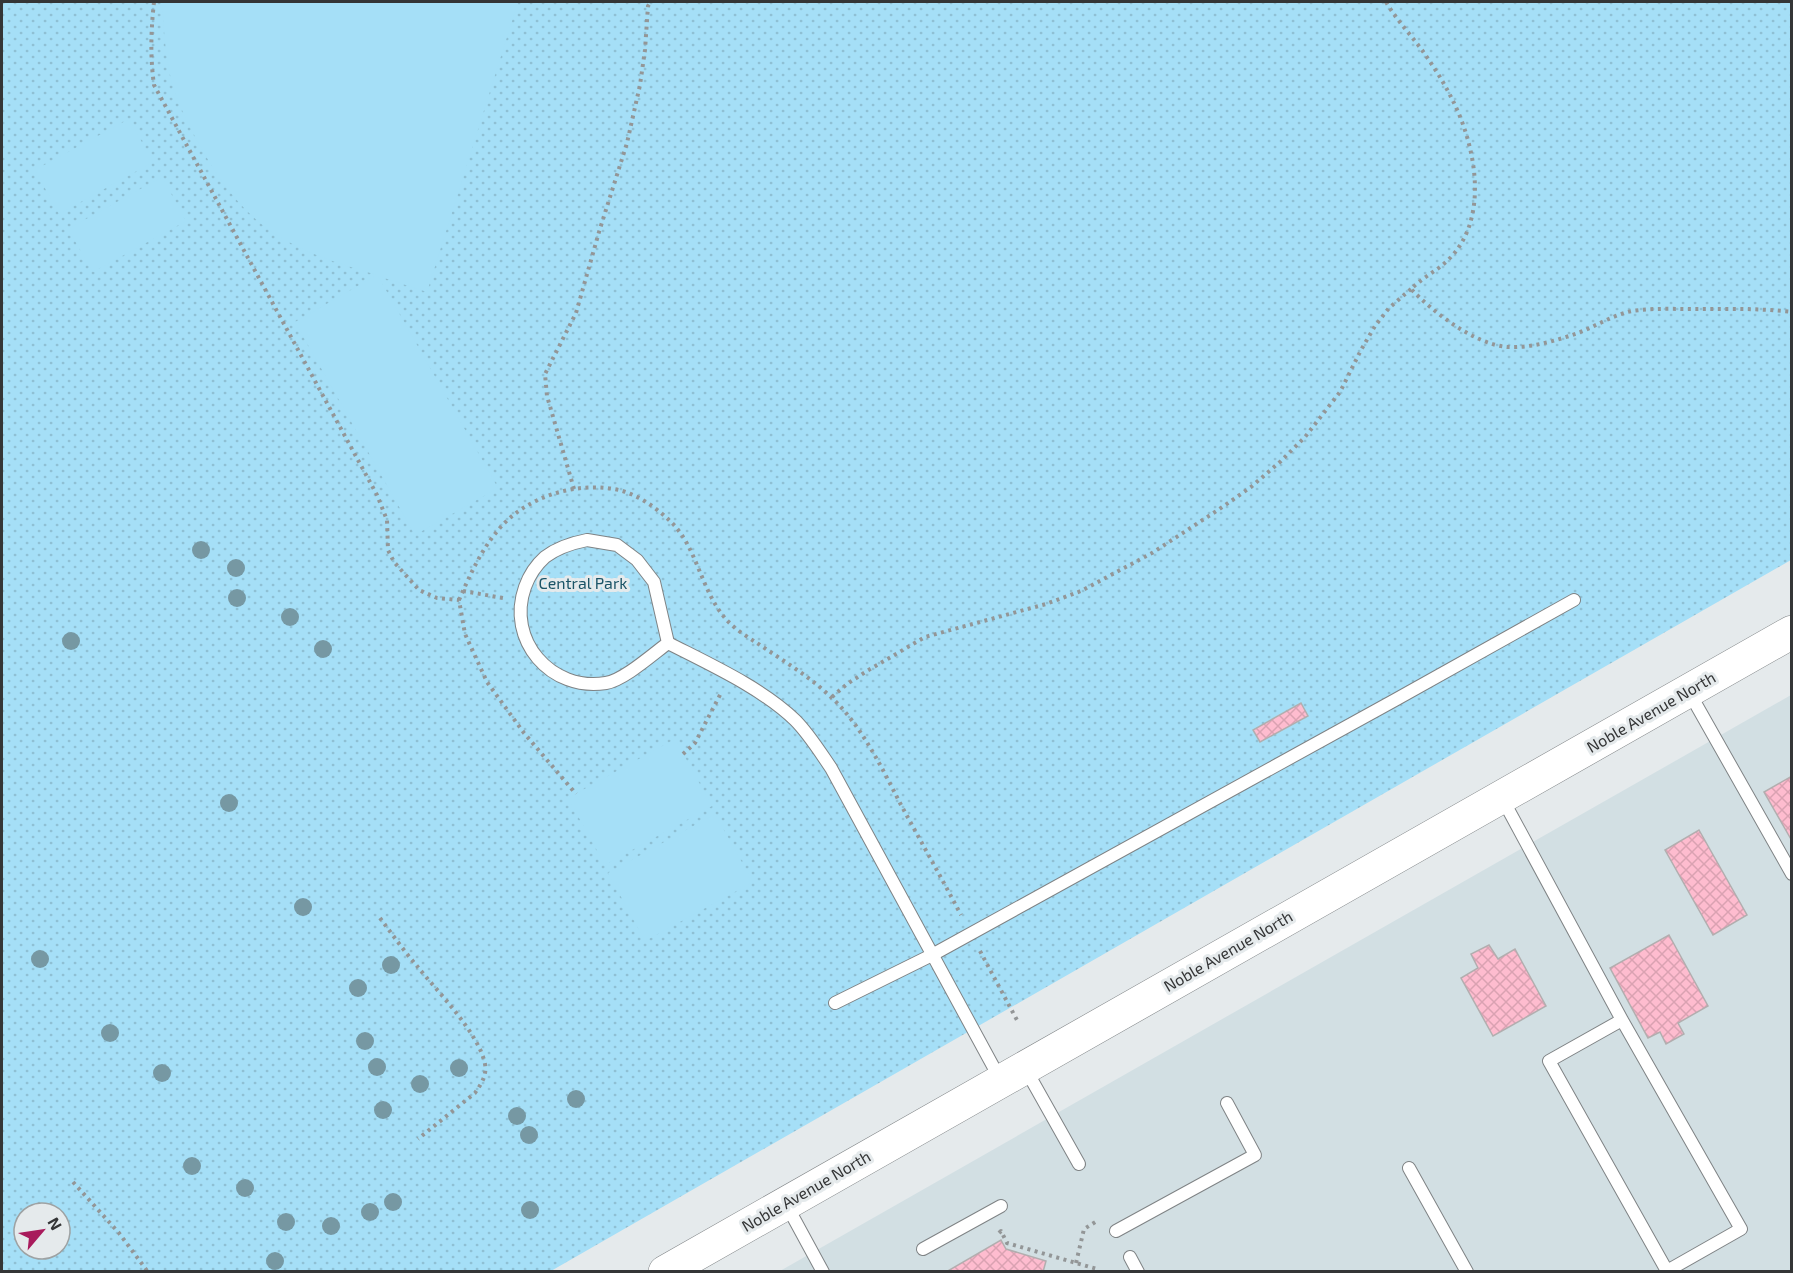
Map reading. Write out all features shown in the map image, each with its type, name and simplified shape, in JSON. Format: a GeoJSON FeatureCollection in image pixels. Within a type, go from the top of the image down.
{"type":"FeatureCollection","features":[{"type":"Feature","properties":{"kind":"street","name":"Noble Avenue North"},"geometry":{"type":"LineString","coordinates":[[665,1272],[1791,632]]}},
{"type":"Feature","properties":{"kind":"lane"},"geometry":{"type":"LineString","coordinates":[[668,643],[632,670],[609,683],[585,684],[562,677],[542,664],[528,645],[521,622],[521,601],[529,576],[544,558],[565,545],[587,540],[617,545],[637,560],[654,582],[668,643],[773,701],[796,721],[831,768],[932,955],[1013,1074],[1079,1164]]}},
{"type":"Feature","properties":{"kind":"lane"},"geometry":{"type":"LineString","coordinates":[[836,1003],[932,955],[1574,600]]}},
{"type":"Feature","properties":{"kind":"lane"},"geometry":{"type":"LineString","coordinates":[[1688,691],[1791,874]]}},
{"type":"Feature","properties":{"kind":"lane"},"geometry":{"type":"LineString","coordinates":[[1501,797],[1622,1020],[1741,1229],[1667,1271],[1549,1061],[1622,1020]]}},
{"type":"Feature","properties":{"kind":"lane"},"geometry":{"type":"LineString","coordinates":[[1116,1231],[1255,1155],[1227,1103]]}},
{"type":"Feature","properties":{"kind":"lane"},"geometry":{"type":"LineString","coordinates":[[1409,1168],[1467,1272]]}},
{"type":"Feature","properties":{"kind":"lane"},"geometry":{"type":"LineString","coordinates":[[785,1203],[823,1272]]}},
{"type":"Feature","properties":{"kind":"lane"},"geometry":{"type":"LineString","coordinates":[[923,1249],[1001,1206]]}},
{"type":"Feature","properties":{"kind":"lane"},"geometry":{"type":"LineString","coordinates":[[1130,1257],[1138,1272]]}},
{"type":"Feature","properties":{"kind":"path"},"geometry":{"type":"LineString","coordinates":[[154,2],[151,35],[154,85],[377,495],[387,520],[388,549],[394,562],[420,590],[437,598],[459,600],[465,634],[488,682],[524,733],[576,794]]}},
{"type":"Feature","properties":{"kind":"path"},"geometry":{"type":"LineString","coordinates":[[574,489],[547,396],[545,374],[576,313],[627,143],[640,86],[645,50],[646,4],[651,2]]}},
{"type":"Feature","properties":{"kind":"path"},"geometry":{"type":"LineString","coordinates":[[832,697],[867,671],[925,637],[1046,604],[1081,591],[1152,553],[1251,487],[1305,437],[1323,415],[1340,392],[1375,326],[1389,308],[1451,257],[1465,237],[1472,219],[1475,177],[1470,146],[1452,97],[1423,51],[1386,2]]}},
{"type":"Feature","properties":{"kind":"path"},"geometry":{"type":"LineString","coordinates":[[1411,289],[1455,326],[1473,336],[1505,347],[1530,346],[1557,340],[1631,312],[1654,309],[1745,309],[1791,312]]}},
{"type":"Feature","properties":{"kind":"path"},"geometry":{"type":"LineString","coordinates":[[463,591],[521,601]]}},
{"type":"Feature","properties":{"kind":"path"},"geometry":{"type":"LineString","coordinates":[[683,754],[695,743],[730,676]]}},
{"type":"Feature","properties":{"kind":"path"},"geometry":{"type":"LineString","coordinates":[[380,918],[445,998],[471,1034],[485,1063],[485,1074],[475,1093],[418,1139]]}},
{"type":"Feature","properties":{"kind":"path"},"geometry":{"type":"LineString","coordinates":[[73,1182],[119,1233],[148,1272]]}},
{"type":"Feature","properties":{"kind":"path"},"geometry":{"type":"LineString","coordinates":[[1076,1263],[1084,1229],[1100,1220]]}},
{"type":"Feature","properties":{"kind":"path"},"geometry":{"type":"LineString","coordinates":[[992,1236],[1001,1231],[1007,1243],[1097,1269]]}},
{"type":"Feature","properties":{"kind":"shaded area"},"geometry":{"type":"Polygon","coordinates":[[[1791,695],[1791,1271],[780,1271],[1791,695]]]}},
{"type":"Feature","properties":{"kind":"green space","name":"Central Park"},"geometry":{"type":"Polygon","coordinates":[[[2,2],[1791,2],[1791,560],[551,1271],[2,1272],[2,2]]]}},
{"type":"Feature","properties":{"kind":"green space"},"geometry":{"type":"Polygon","coordinates":[[[162,2],[518,2],[427,292],[378,276],[498,488],[415,535],[295,322],[377,275],[343,265],[287,241],[256,220],[231,193],[200,146],[176,95],[168,63],[162,2]]]}},
{"type":"Feature","properties":{"kind":"green space"},"geometry":{"type":"Polygon","coordinates":[[[129,119],[153,162],[59,214],[35,170],[129,119]]]}},
{"type":"Feature","properties":{"kind":"green space"},"geometry":{"type":"Polygon","coordinates":[[[162,177],[186,221],[93,272],[68,229],[162,177]]]}},
{"type":"Feature","properties":{"kind":"green space"},"geometry":{"type":"Polygon","coordinates":[[[675,739],[712,806],[605,865],[568,798],[675,739]]]}},
{"type":"Feature","properties":{"kind":"green space"},"geometry":{"type":"Polygon","coordinates":[[[715,814],[753,882],[645,941],[608,873],[715,814]]]}},
{"type":"Feature","properties":{"kind":"building"},"geometry":{"type":"Polygon","coordinates":[[[1301,703],[1308,716],[1260,742],[1253,730],[1301,703]]]}},
{"type":"Feature","properties":{"kind":"building"},"geometry":{"type":"Polygon","coordinates":[[[1792,776],[1792,841],[1764,792],[1792,776]]]}},
{"type":"Feature","properties":{"kind":"building"},"geometry":{"type":"Polygon","coordinates":[[[1699,830],[1747,915],[1713,935],[1665,850],[1699,830]]]}},
{"type":"Feature","properties":{"kind":"building"},"geometry":{"type":"Polygon","coordinates":[[[1669,935],[1708,1006],[1678,1023],[1684,1034],[1666,1044],[1660,1032],[1648,1038],[1610,968],[1669,935]]]}},
{"type":"Feature","properties":{"kind":"building"},"geometry":{"type":"Polygon","coordinates":[[[1489,945],[1498,959],[1515,949],[1546,1006],[1493,1036],[1461,978],[1478,968],[1471,954],[1489,945]]]}},
{"type":"Feature","properties":{"kind":"building"},"geometry":{"type":"Polygon","coordinates":[[[1001,1240],[1006,1249],[1046,1261],[1043,1272],[946,1272],[1001,1240]]]}}]}
